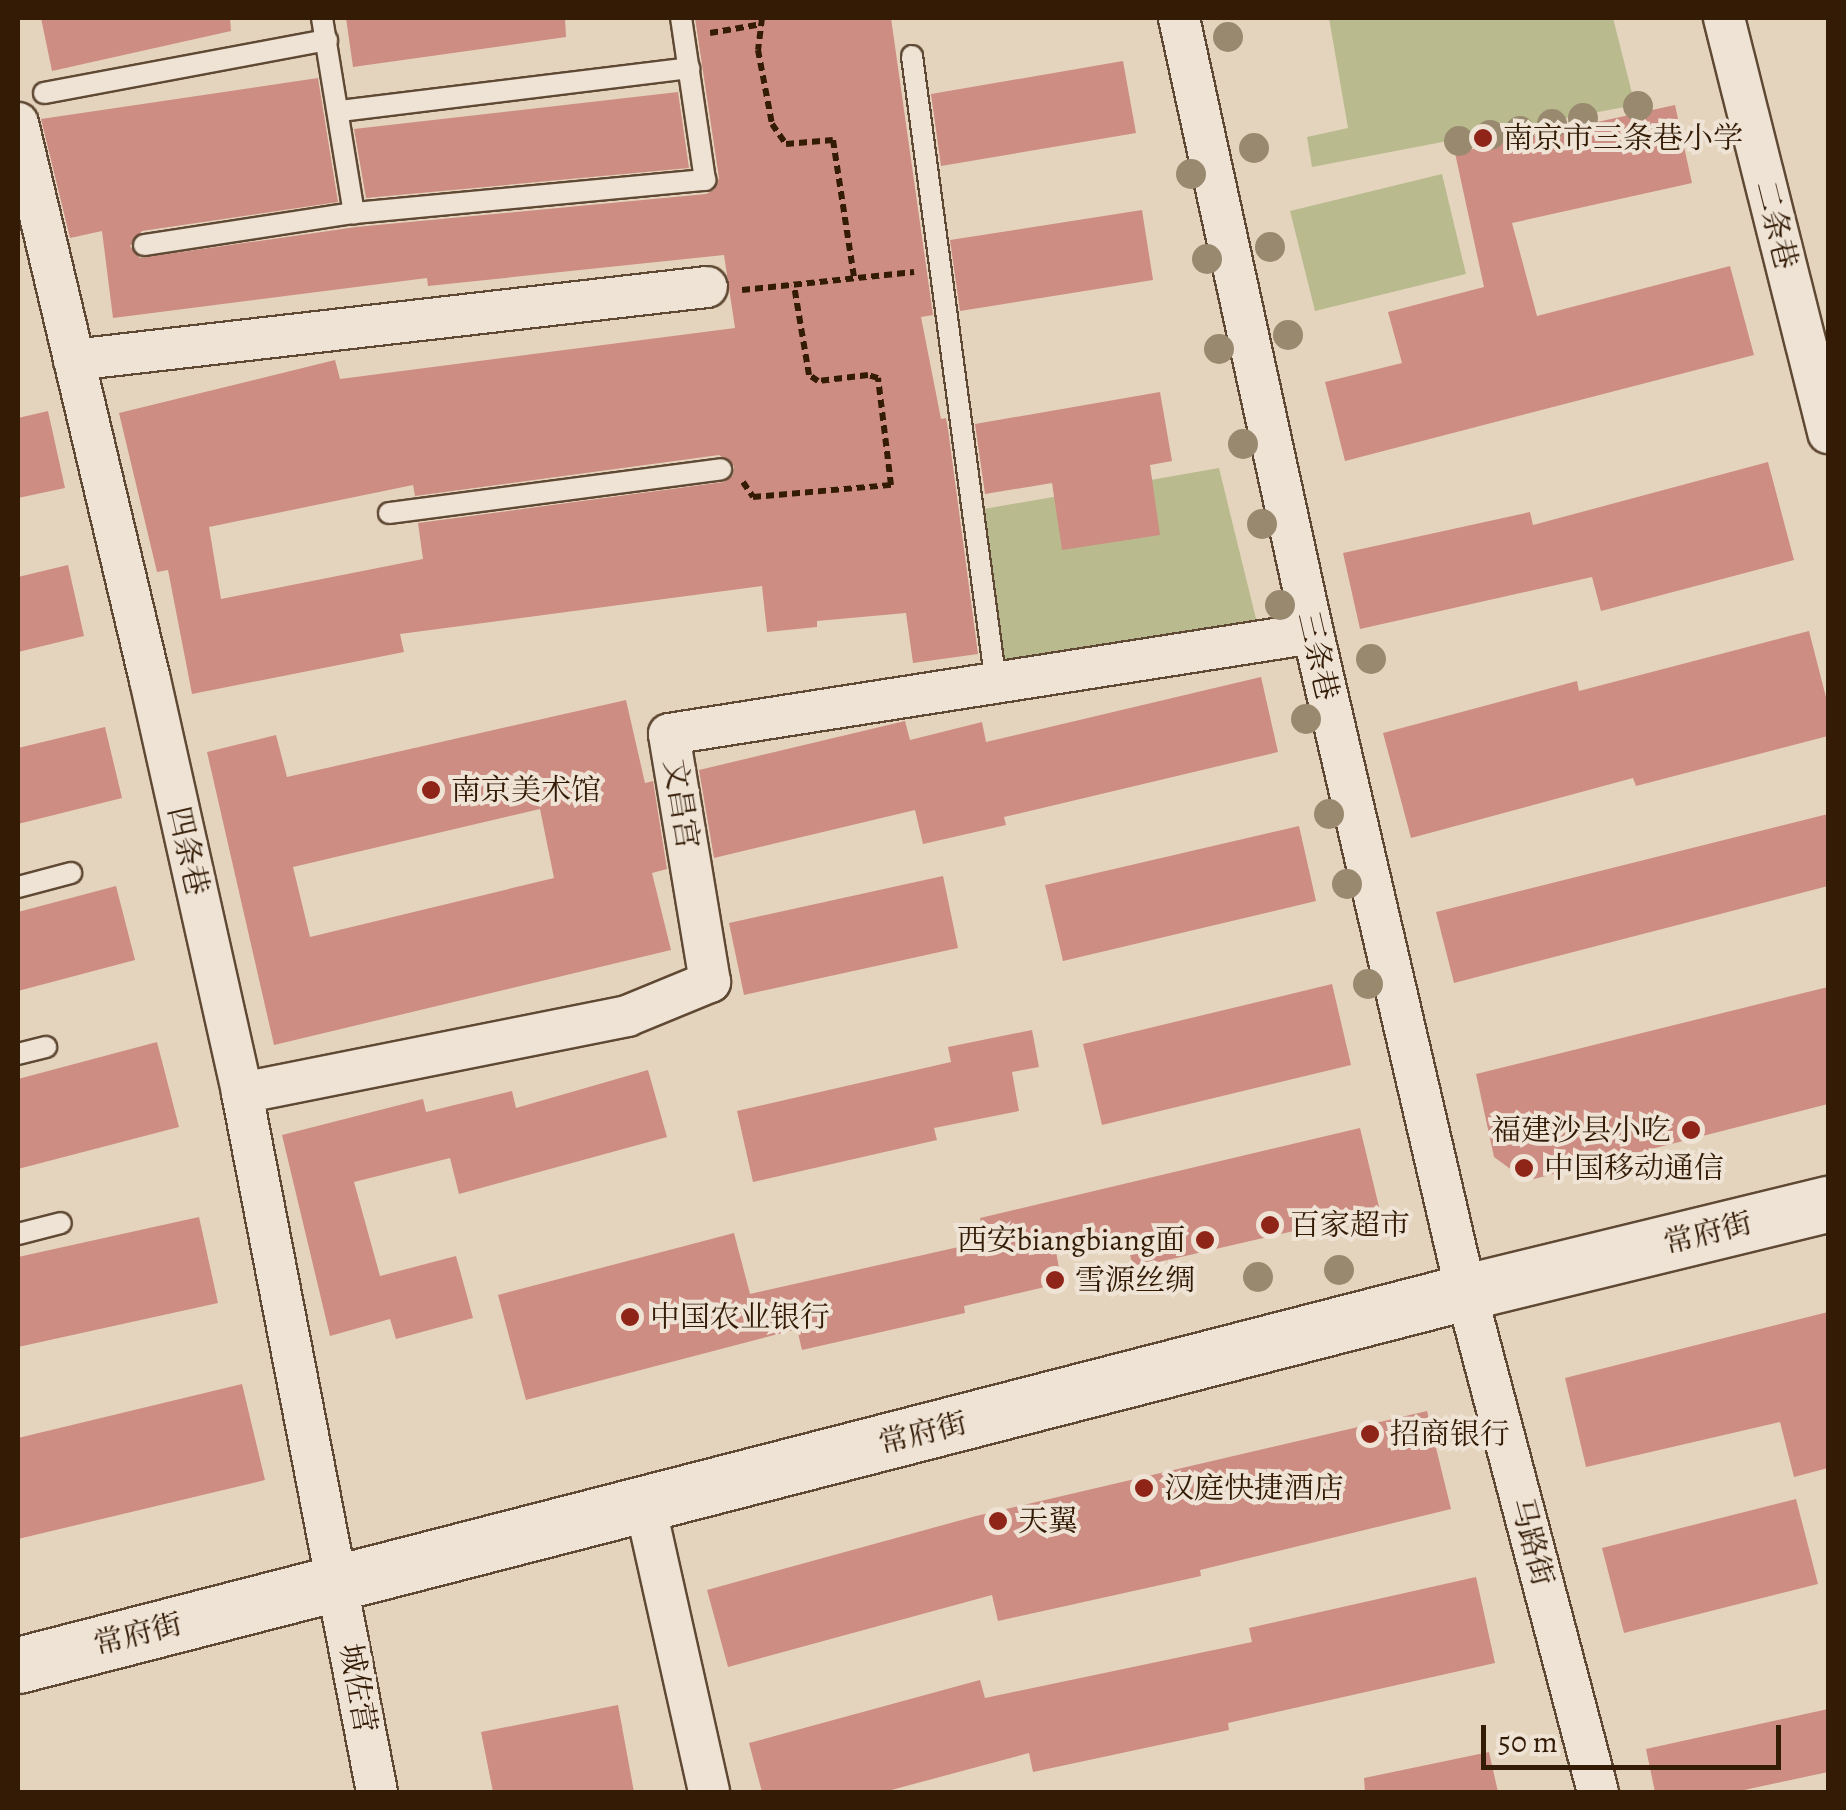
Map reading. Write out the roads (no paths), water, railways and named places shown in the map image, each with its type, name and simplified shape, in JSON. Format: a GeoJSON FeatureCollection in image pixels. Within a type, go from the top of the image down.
{"type":"FeatureCollection","features":[{"type":"Feature","properties":{"kind":"main road","name":"常府街"},"geometry":{"type":"LineString","coordinates":[[18,1665],[1466,1292],[1828,1204]]}},
{"type":"Feature","properties":{"kind":"street","name":"三条巷"},"geometry":{"type":"LineString","coordinates":[[1179,18],[1313,633],[1466,1292]]}},
{"type":"Feature","properties":{"kind":"street","name":"二条巷"},"geometry":{"type":"LineString","coordinates":[[1724,18],[1828,433]]}},
{"type":"Feature","properties":{"kind":"street","name":"四条巷"},"geometry":{"type":"LineString","coordinates":[[18,123],[242,1093],[339,1584]]}},
{"type":"Feature","properties":{"kind":"street"},"geometry":{"type":"LineString","coordinates":[[74,360],[724,289]]}},
{"type":"Feature","properties":{"kind":"street","name":"文昌宫"},"geometry":{"type":"LineString","coordinates":[[242,1093],[627,1016],[710,982],[670,734],[1313,633]]}},
{"type":"Feature","properties":{"kind":"street","name":"马路街"},"geometry":{"type":"LineString","coordinates":[[1466,1292],[1598,1792]]}},
{"type":"Feature","properties":{"kind":"street"},"geometry":{"type":"LineString","coordinates":[[644,1505],[709,1792]]}},
{"type":"Feature","properties":{"kind":"street","name":"城佐营"},"geometry":{"type":"LineString","coordinates":[[339,1584],[377,1792]]}},
{"type":"Feature","properties":{"kind":"lane"},"geometry":{"type":"LineString","coordinates":[[322,18],[354,212]]}},
{"type":"Feature","properties":{"kind":"lane"},"geometry":{"type":"LineString","coordinates":[[144,245],[354,212],[705,180],[683,27]]}},
{"type":"Feature","properties":{"kind":"lane"},"geometry":{"type":"LineString","coordinates":[[44,93],[327,40]]}},
{"type":"Feature","properties":{"kind":"lane"},"geometry":{"type":"LineString","coordinates":[[912,56],[996,684]]}},
{"type":"Feature","properties":{"kind":"lane"},"geometry":{"type":"LineString","coordinates":[[340,110],[689,68]]}},
{"type":"Feature","properties":{"kind":"lane"},"geometry":{"type":"LineString","coordinates":[[389,514],[721,469]]}},
{"type":"Feature","properties":{"kind":"lane"},"geometry":{"type":"LineString","coordinates":[[18,887],[71,873]]}},
{"type":"Feature","properties":{"kind":"lane"},"geometry":{"type":"LineString","coordinates":[[18,1054],[46,1047]]}},
{"type":"Feature","properties":{"kind":"lane"},"geometry":{"type":"LineString","coordinates":[[18,1234],[62,1223]]}},
{"type":"Feature","properties":{"kind":"place","name":"南京市三条巷小学"},"geometry":{"type":"Point","coordinates":[1483,138]}},
{"type":"Feature","properties":{"kind":"place","name":"南京美术馆"},"geometry":{"type":"Point","coordinates":[431,790]}},
{"type":"Feature","properties":{"kind":"place","name":"福建沙县小吃"},"geometry":{"type":"Point","coordinates":[1691,1130]}},
{"type":"Feature","properties":{"kind":"place","name":"中国移动通信"},"geometry":{"type":"Point","coordinates":[1524,1168]}},
{"type":"Feature","properties":{"kind":"place","name":"百家超市"},"geometry":{"type":"Point","coordinates":[1270,1225]}},
{"type":"Feature","properties":{"kind":"place","name":"西安biangbiang面"},"geometry":{"type":"Point","coordinates":[1205,1240]}},
{"type":"Feature","properties":{"kind":"place","name":"雪源丝绸"},"geometry":{"type":"Point","coordinates":[1055,1280]}},
{"type":"Feature","properties":{"kind":"place","name":"中国农业银行"},"geometry":{"type":"Point","coordinates":[630,1317]}},
{"type":"Feature","properties":{"kind":"place","name":"招商银行"},"geometry":{"type":"Point","coordinates":[1370,1434]}},
{"type":"Feature","properties":{"kind":"place","name":"汉庭快捷酒店"},"geometry":{"type":"Point","coordinates":[1144,1488]}},
{"type":"Feature","properties":{"kind":"place","name":"天翼"},"geometry":{"type":"Point","coordinates":[998,1521]}}]}
